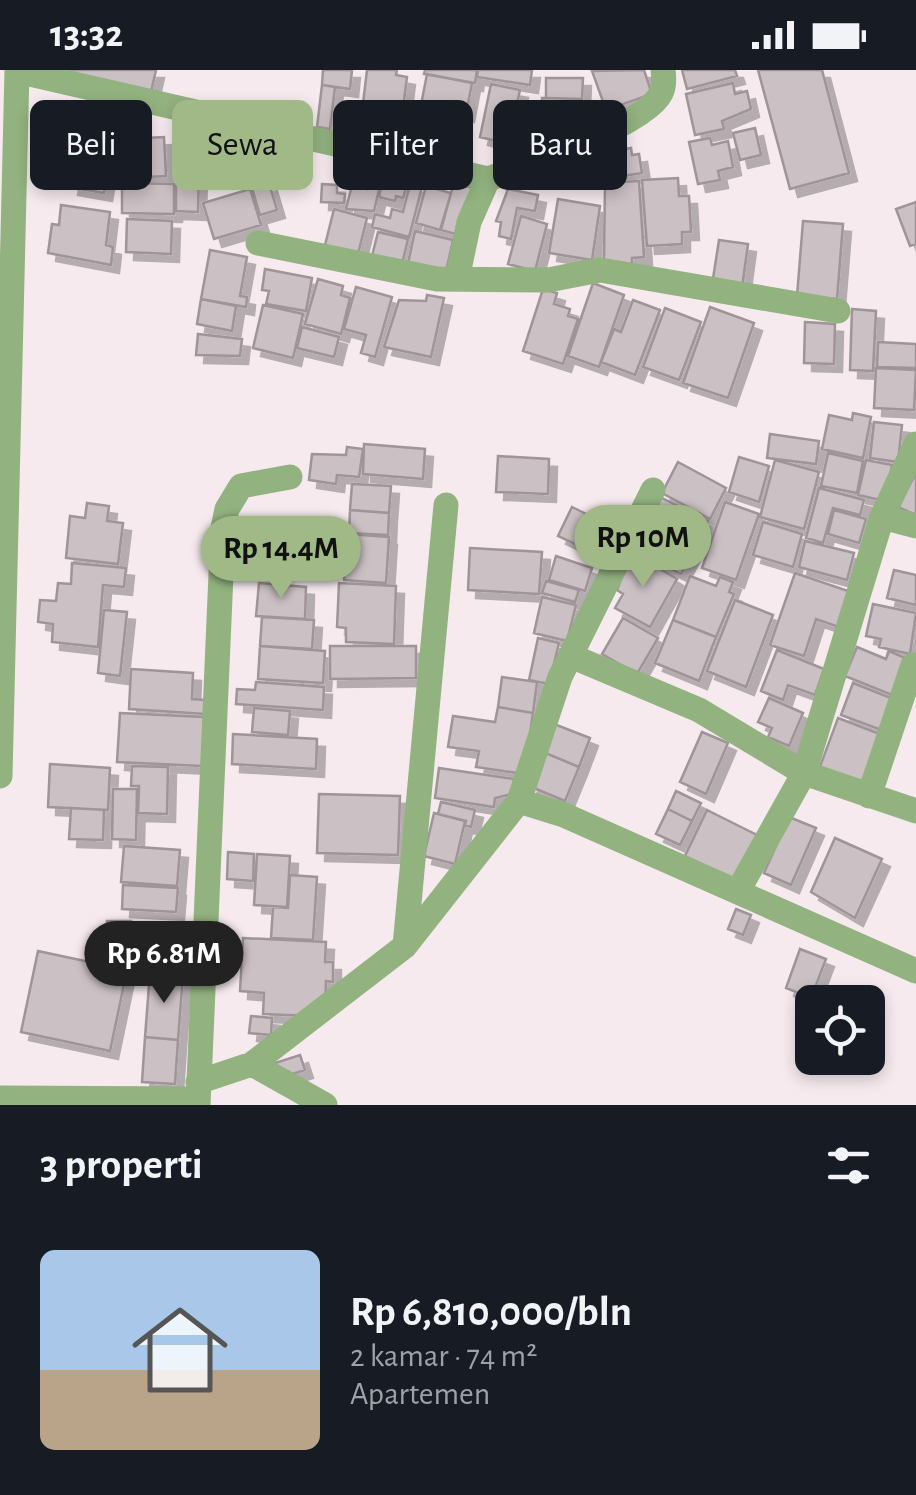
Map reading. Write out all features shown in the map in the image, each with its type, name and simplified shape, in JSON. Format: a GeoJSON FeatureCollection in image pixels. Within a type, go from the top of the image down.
{"type":"FeatureCollection","features":[{"type":"Feature","properties":{"kind":"street"},"geometry":{"type":"LineString","coordinates":[[0,776],[6,355],[16,70],[488,178],[556,157],[648,108],[661,94],[663,70]]}},
{"type":"Feature","properties":{"kind":"street"},"geometry":{"type":"LineString","coordinates":[[457,279],[469,222],[488,178]]}},
{"type":"Feature","properties":{"kind":"street"},"geometry":{"type":"LineString","coordinates":[[258,243],[396,273],[457,279],[548,280],[600,270],[838,311]]}},
{"type":"Feature","properties":{"kind":"street"},"geometry":{"type":"LineString","coordinates":[[738,891],[804,773],[882,517],[916,444]]}},
{"type":"Feature","properties":{"kind":"street"},"geometry":{"type":"LineString","coordinates":[[198,1095],[223,528],[241,486],[290,477]]}},
{"type":"Feature","properties":{"kind":"street"},"geometry":{"type":"LineString","coordinates":[[0,1098],[198,1095],[252,1064],[405,946],[518,800],[571,656],[654,490]]}},
{"type":"Feature","properties":{"kind":"street"},"geometry":{"type":"LineString","coordinates":[[405,946],[446,505]]}},
{"type":"Feature","properties":{"kind":"street"},"geometry":{"type":"LineString","coordinates":[[882,517],[916,526]]}},
{"type":"Feature","properties":{"kind":"street"},"geometry":{"type":"LineString","coordinates":[[571,656],[699,710],[804,773],[916,811]]}},
{"type":"Feature","properties":{"kind":"street"},"geometry":{"type":"LineString","coordinates":[[869,796],[913,665]]}},
{"type":"Feature","properties":{"kind":"street"},"geometry":{"type":"LineString","coordinates":[[518,800],[916,970]]}},
{"type":"Feature","properties":{"kind":"street"},"geometry":{"type":"LineString","coordinates":[[252,1064],[325,1105]]}},
{"type":"Feature","properties":{"kind":"building"},"geometry":{"type":"Polygon","coordinates":[[[61,70],[156,70],[151,92],[61,70]]]}},
{"type":"Feature","properties":{"kind":"building"},"geometry":{"type":"Polygon","coordinates":[[[323,70],[352,70],[350,89],[322,85],[323,70]]]}},
{"type":"Feature","properties":{"kind":"building"},"geometry":{"type":"Polygon","coordinates":[[[367,70],[397,70],[396,75],[407,77],[404,100],[363,100],[367,70]]]}},
{"type":"Feature","properties":{"kind":"building"},"geometry":{"type":"Polygon","coordinates":[[[425,70],[477,70],[475,83],[424,74],[425,70]]]}},
{"type":"Feature","properties":{"kind":"building"},"geometry":{"type":"Polygon","coordinates":[[[478,70],[532,70],[530,85],[477,77],[478,70]]]}},
{"type":"Feature","properties":{"kind":"building"},"geometry":{"type":"Polygon","coordinates":[[[644,70],[652,94],[627,103],[602,100],[592,71],[644,70]]]}},
{"type":"Feature","properties":{"kind":"building"},"geometry":{"type":"Polygon","coordinates":[[[682,70],[735,70],[737,76],[687,89],[682,70]]]}},
{"type":"Feature","properties":{"kind":"building"},"geometry":{"type":"Polygon","coordinates":[[[758,70],[822,70],[849,173],[790,189],[758,70]]]}},
{"type":"Feature","properties":{"kind":"building"},"geometry":{"type":"Polygon","coordinates":[[[427,74],[472,83],[469,100],[422,100],[427,74]]]}},
{"type":"Feature","properties":{"kind":"building"},"geometry":{"type":"Polygon","coordinates":[[[546,78],[583,78],[582,99],[546,98],[546,78]]]}},
{"type":"Feature","properties":{"kind":"building"},"geometry":{"type":"Polygon","coordinates":[[[733,83],[735,94],[747,91],[751,109],[722,121],[724,129],[695,135],[686,94],[733,83]]]}},
{"type":"Feature","properties":{"kind":"building"},"geometry":{"type":"Polygon","coordinates":[[[491,84],[520,90],[518,100],[493,100],[493,140],[480,137],[491,84]]]}},
{"type":"Feature","properties":{"kind":"building"},"geometry":{"type":"Polygon","coordinates":[[[322,85],[335,87],[330,129],[317,127],[322,85]]]}},
{"type":"Feature","properties":{"kind":"building"},"geometry":{"type":"Polygon","coordinates":[[[755,128],[761,155],[740,160],[733,133],[755,128]]]}},
{"type":"Feature","properties":{"kind":"building"},"geometry":{"type":"Polygon","coordinates":[[[164,137],[166,176],[152,177],[152,138],[164,137]]]}},
{"type":"Feature","properties":{"kind":"building"},"geometry":{"type":"Polygon","coordinates":[[[710,138],[712,145],[728,141],[733,167],[718,171],[720,180],[698,184],[689,142],[710,138]]]}},
{"type":"Feature","properties":{"kind":"building"},"geometry":{"type":"Polygon","coordinates":[[[631,148],[632,155],[639,154],[642,173],[627,175],[627,149],[631,148]]]}},
{"type":"Feature","properties":{"kind":"building"},"geometry":{"type":"Polygon","coordinates":[[[678,178],[679,196],[689,196],[691,232],[682,232],[682,244],[647,246],[642,180],[678,178]]]}},
{"type":"Feature","properties":{"kind":"building"},"geometry":{"type":"Polygon","coordinates":[[[639,181],[644,257],[632,258],[632,264],[604,260],[605,190],[627,190],[627,182],[639,181]]]}},
{"type":"Feature","properties":{"kind":"building"},"geometry":{"type":"Polygon","coordinates":[[[152,184],[172,184],[174,214],[122,213],[122,190],[152,190],[152,184]]]}},
{"type":"Feature","properties":{"kind":"building"},"geometry":{"type":"Polygon","coordinates":[[[322,184],[333,185],[333,190],[345,194],[344,203],[321,202],[322,184]]]}},
{"type":"Feature","properties":{"kind":"building"},"geometry":{"type":"Polygon","coordinates":[[[176,190],[199,190],[198,212],[176,211],[176,190]]]}},
{"type":"Feature","properties":{"kind":"building"},"geometry":{"type":"Polygon","coordinates":[[[250,190],[261,225],[214,239],[203,203],[250,190]]]}},
{"type":"Feature","properties":{"kind":"building"},"geometry":{"type":"Polygon","coordinates":[[[253,190],[271,190],[277,210],[260,215],[253,190]]]}},
{"type":"Feature","properties":{"kind":"building"},"geometry":{"type":"Polygon","coordinates":[[[351,190],[379,190],[374,211],[346,209],[351,190]]]}},
{"type":"Feature","properties":{"kind":"building"},"geometry":{"type":"Polygon","coordinates":[[[381,190],[405,190],[403,198],[396,196],[395,201],[379,197],[381,190]]]}},
{"type":"Feature","properties":{"kind":"building"},"geometry":{"type":"Polygon","coordinates":[[[408,190],[421,190],[409,237],[372,227],[375,214],[390,218],[392,209],[403,212],[408,190]]]}},
{"type":"Feature","properties":{"kind":"building"},"geometry":{"type":"Polygon","coordinates":[[[425,190],[451,193],[440,230],[416,223],[425,190]]]}},
{"type":"Feature","properties":{"kind":"building"},"geometry":{"type":"Polygon","coordinates":[[[452,190],[471,190],[459,235],[441,230],[452,190]]]}},
{"type":"Feature","properties":{"kind":"building"},"geometry":{"type":"Polygon","coordinates":[[[508,190],[538,195],[535,211],[517,208],[511,239],[499,236],[501,222],[496,221],[508,190]]]}},
{"type":"Feature","properties":{"kind":"building"},"geometry":{"type":"Polygon","coordinates":[[[558,199],[600,206],[592,260],[549,253],[558,199]]]}},
{"type":"Feature","properties":{"kind":"building"},"geometry":{"type":"Polygon","coordinates":[[[916,202],[916,244],[910,246],[896,209],[916,202]]]}},
{"type":"Feature","properties":{"kind":"building"},"geometry":{"type":"Polygon","coordinates":[[[61,205],[110,212],[106,245],[113,247],[111,265],[48,253],[52,224],[59,225],[61,205]]]}},
{"type":"Feature","properties":{"kind":"building"},"geometry":{"type":"Polygon","coordinates":[[[334,209],[367,218],[357,258],[324,249],[334,209]]]}},
{"type":"Feature","properties":{"kind":"building"},"geometry":{"type":"Polygon","coordinates":[[[521,216],[547,224],[535,271],[508,264],[521,216]]]}},
{"type":"Feature","properties":{"kind":"building"},"geometry":{"type":"Polygon","coordinates":[[[127,219],[172,221],[171,254],[126,252],[127,219]]]}},
{"type":"Feature","properties":{"kind":"building"},"geometry":{"type":"Polygon","coordinates":[[[803,221],[843,224],[837,299],[797,296],[803,221]]]}},
{"type":"Feature","properties":{"kind":"building"},"geometry":{"type":"Polygon","coordinates":[[[415,231],[453,240],[445,276],[407,268],[415,231]]]}},
{"type":"Feature","properties":{"kind":"building"},"geometry":{"type":"Polygon","coordinates":[[[378,232],[408,239],[402,264],[372,256],[378,232]]]}},
{"type":"Feature","properties":{"kind":"building"},"geometry":{"type":"Polygon","coordinates":[[[719,240],[748,244],[741,295],[712,285],[719,240]]]}},
{"type":"Feature","properties":{"kind":"building"},"geometry":{"type":"Polygon","coordinates":[[[210,250],[247,257],[240,296],[247,297],[246,307],[201,299],[210,250]]]}},
{"type":"Feature","properties":{"kind":"building"},"geometry":{"type":"Polygon","coordinates":[[[265,269],[312,278],[306,311],[266,304],[269,291],[262,290],[265,269]]]}},
{"type":"Feature","properties":{"kind":"building"},"geometry":{"type":"Polygon","coordinates":[[[318,279],[343,286],[341,295],[350,298],[341,334],[305,324],[318,279]]]}},
{"type":"Feature","properties":{"kind":"building"},"geometry":{"type":"Polygon","coordinates":[[[593,283],[624,295],[599,367],[568,356],[593,283]]]}},
{"type":"Feature","properties":{"kind":"building"},"geometry":{"type":"Polygon","coordinates":[[[356,287],[392,297],[375,357],[361,353],[366,335],[344,329],[356,287]]]}},
{"type":"Feature","properties":{"kind":"building"},"geometry":{"type":"Polygon","coordinates":[[[543,289],[557,293],[554,304],[570,309],[568,316],[578,319],[563,364],[523,351],[543,289]]]}},
{"type":"Feature","properties":{"kind":"building"},"geometry":{"type":"Polygon","coordinates":[[[427,295],[444,298],[431,357],[384,347],[399,300],[426,301],[427,295]]]}},
{"type":"Feature","properties":{"kind":"building"},"geometry":{"type":"Polygon","coordinates":[[[201,299],[236,306],[232,331],[197,324],[201,299]]]}},
{"type":"Feature","properties":{"kind":"building"},"geometry":{"type":"Polygon","coordinates":[[[633,300],[660,310],[635,375],[601,362],[614,329],[621,332],[633,300]]]}},
{"type":"Feature","properties":{"kind":"building"},"geometry":{"type":"Polygon","coordinates":[[[263,305],[303,314],[293,358],[253,348],[263,305]]]}},
{"type":"Feature","properties":{"kind":"building"},"geometry":{"type":"Polygon","coordinates":[[[710,307],[754,323],[728,398],[683,383],[710,307]]]}},
{"type":"Feature","properties":{"kind":"building"},"geometry":{"type":"Polygon","coordinates":[[[665,308],[701,322],[679,380],[643,367],[665,308]]]}},
{"type":"Feature","properties":{"kind":"building"},"geometry":{"type":"Polygon","coordinates":[[[852,309],[876,311],[873,371],[850,370],[852,309]]]}},
{"type":"Feature","properties":{"kind":"building"},"geometry":{"type":"Polygon","coordinates":[[[805,322],[835,324],[834,364],[804,363],[805,322]]]}},
{"type":"Feature","properties":{"kind":"building"},"geometry":{"type":"Polygon","coordinates":[[[302,327],[339,337],[334,357],[297,348],[302,327]]]}},
{"type":"Feature","properties":{"kind":"building"},"geometry":{"type":"Polygon","coordinates":[[[198,334],[242,339],[240,356],[196,355],[198,334]]]}},
{"type":"Feature","properties":{"kind":"building"},"geometry":{"type":"Polygon","coordinates":[[[878,342],[916,344],[916,368],[877,367],[878,342]]]}},
{"type":"Feature","properties":{"kind":"building"},"geometry":{"type":"Polygon","coordinates":[[[876,368],[916,370],[914,410],[874,408],[876,368]]]}},
{"type":"Feature","properties":{"kind":"building"},"geometry":{"type":"Polygon","coordinates":[[[853,413],[871,417],[863,458],[822,449],[829,415],[852,420],[853,413]]]}},
{"type":"Feature","properties":{"kind":"building"},"geometry":{"type":"Polygon","coordinates":[[[874,422],[902,425],[898,462],[870,458],[874,422]]]}},
{"type":"Feature","properties":{"kind":"building"},"geometry":{"type":"Polygon","coordinates":[[[770,434],[819,441],[816,464],[767,458],[770,434]]]}},
{"type":"Feature","properties":{"kind":"building"},"geometry":{"type":"Polygon","coordinates":[[[364,444],[425,449],[423,479],[363,474],[364,444]]]}},
{"type":"Feature","properties":{"kind":"building"},"geometry":{"type":"Polygon","coordinates":[[[347,447],[363,449],[359,477],[337,475],[336,484],[309,480],[312,454],[346,455],[347,447]]]}},
{"type":"Feature","properties":{"kind":"building"},"geometry":{"type":"Polygon","coordinates":[[[828,453],[863,461],[857,493],[821,486],[828,453]]]}},
{"type":"Feature","properties":{"kind":"building"},"geometry":{"type":"Polygon","coordinates":[[[498,456],[549,459],[548,494],[496,492],[498,456]]]}},
{"type":"Feature","properties":{"kind":"building"},"geometry":{"type":"Polygon","coordinates":[[[739,457],[769,466],[759,502],[729,492],[739,457]]]}},
{"type":"Feature","properties":{"kind":"building"},"geometry":{"type":"Polygon","coordinates":[[[775,460],[819,472],[804,529],[760,517],[775,460]]]}},
{"type":"Feature","properties":{"kind":"building"},"geometry":{"type":"Polygon","coordinates":[[[866,460],[892,465],[885,501],[858,495],[866,460]]]}},
{"type":"Feature","properties":{"kind":"building"},"geometry":{"type":"Polygon","coordinates":[[[678,462],[726,488],[710,519],[662,493],[678,462]]]}},
{"type":"Feature","properties":{"kind":"building"},"geometry":{"type":"Polygon","coordinates":[[[916,473],[916,515],[898,507],[916,473]]]}},
{"type":"Feature","properties":{"kind":"building"},"geometry":{"type":"Polygon","coordinates":[[[352,484],[391,486],[389,513],[350,510],[352,484]]]}},
{"type":"Feature","properties":{"kind":"building"},"geometry":{"type":"Polygon","coordinates":[[[819,488],[864,500],[860,515],[833,508],[823,543],[806,538],[819,488]]]}},
{"type":"Feature","properties":{"kind":"building"},"geometry":{"type":"Polygon","coordinates":[[[660,497],[708,521],[681,574],[633,550],[660,497]]]}},
{"type":"Feature","properties":{"kind":"building"},"geometry":{"type":"Polygon","coordinates":[[[725,502],[759,514],[736,580],[702,568],[725,502]]]}},
{"type":"Feature","properties":{"kind":"building"},"geometry":{"type":"Polygon","coordinates":[[[87,503],[109,506],[107,521],[123,523],[118,564],[66,558],[70,516],[85,518],[87,503]]]}},
{"type":"Feature","properties":{"kind":"building"},"geometry":{"type":"Polygon","coordinates":[[[572,507],[615,528],[602,557],[558,536],[572,507]]]}},
{"type":"Feature","properties":{"kind":"building"},"geometry":{"type":"Polygon","coordinates":[[[350,510],[389,513],[388,535],[349,533],[350,510]]]}},
{"type":"Feature","properties":{"kind":"building"},"geometry":{"type":"Polygon","coordinates":[[[834,510],[866,519],[859,543],[828,534],[834,510]]]}},
{"type":"Feature","properties":{"kind":"building"},"geometry":{"type":"Polygon","coordinates":[[[763,522],[802,534],[793,567],[753,555],[763,522]]]}},
{"type":"Feature","properties":{"kind":"building"},"geometry":{"type":"Polygon","coordinates":[[[347,534],[389,537],[386,583],[344,580],[347,534]]]}},
{"type":"Feature","properties":{"kind":"building"},"geometry":{"type":"Polygon","coordinates":[[[805,541],[854,553],[847,580],[799,567],[805,541]]]}},
{"type":"Feature","properties":{"kind":"building"},"geometry":{"type":"Polygon","coordinates":[[[470,548],[542,552],[539,594],[468,590],[470,548]]]}},
{"type":"Feature","properties":{"kind":"building"},"geometry":{"type":"Polygon","coordinates":[[[631,552],[677,579],[650,627],[615,608],[623,594],[617,590],[631,552]]]}},
{"type":"Feature","properties":{"kind":"building"},"geometry":{"type":"Polygon","coordinates":[[[556,556],[592,568],[585,591],[549,580],[556,556]]]}},
{"type":"Feature","properties":{"kind":"building"},"geometry":{"type":"Polygon","coordinates":[[[72,563],[126,568],[124,587],[103,585],[98,647],[52,642],[53,624],[38,622],[40,600],[56,601],[58,583],[71,584],[72,563]]]}},
{"type":"Feature","properties":{"kind":"building"},"geometry":{"type":"Polygon","coordinates":[[[894,570],[916,575],[916,605],[887,598],[894,570]]]}},
{"type":"Feature","properties":{"kind":"building"},"geometry":{"type":"Polygon","coordinates":[[[795,573],[851,592],[839,627],[816,619],[804,656],[770,645],[795,573]]]}},
{"type":"Feature","properties":{"kind":"building"},"geometry":{"type":"Polygon","coordinates":[[[690,576],[716,586],[720,577],[733,582],[729,592],[734,594],[716,637],[673,620],[690,576]]]}},
{"type":"Feature","properties":{"kind":"building"},"geometry":{"type":"Polygon","coordinates":[[[546,581],[579,590],[575,602],[542,593],[546,581]]]}},
{"type":"Feature","properties":{"kind":"building"},"geometry":{"type":"Polygon","coordinates":[[[259,583],[306,587],[305,619],[256,616],[259,583]]]}},
{"type":"Feature","properties":{"kind":"building"},"geometry":{"type":"Polygon","coordinates":[[[339,583],[396,586],[394,644],[346,642],[346,628],[337,627],[339,583]]]}},
{"type":"Feature","properties":{"kind":"building"},"geometry":{"type":"Polygon","coordinates":[[[542,597],[576,605],[567,641],[534,633],[542,597]]]}},
{"type":"Feature","properties":{"kind":"building"},"geometry":{"type":"Polygon","coordinates":[[[735,600],[773,615],[746,687],[707,671],[735,600]]]}},
{"type":"Feature","properties":{"kind":"building"},"geometry":{"type":"Polygon","coordinates":[[[873,604],[916,613],[910,654],[879,647],[881,639],[866,636],[873,604]]]}},
{"type":"Feature","properties":{"kind":"building"},"geometry":{"type":"Polygon","coordinates":[[[104,610],[127,612],[120,676],[98,673],[104,610]]]}},
{"type":"Feature","properties":{"kind":"building"},"geometry":{"type":"Polygon","coordinates":[[[262,617],[314,620],[312,649],[260,646],[262,617]]]}},
{"type":"Feature","properties":{"kind":"building"},"geometry":{"type":"Polygon","coordinates":[[[623,618],[658,638],[637,674],[602,654],[623,618]]]}},
{"type":"Feature","properties":{"kind":"building"},"geometry":{"type":"Polygon","coordinates":[[[673,620],[716,637],[699,681],[655,663],[673,620]]]}},
{"type":"Feature","properties":{"kind":"building"},"geometry":{"type":"Polygon","coordinates":[[[538,638],[559,643],[549,684],[529,680],[538,638]]]}},
{"type":"Feature","properties":{"kind":"building"},"geometry":{"type":"Polygon","coordinates":[[[260,646],[325,651],[323,683],[258,679],[260,646]]]}},
{"type":"Feature","properties":{"kind":"building"},"geometry":{"type":"Polygon","coordinates":[[[330,646],[416,646],[416,678],[330,679],[330,646]]]}},
{"type":"Feature","properties":{"kind":"building"},"geometry":{"type":"Polygon","coordinates":[[[857,647],[886,659],[889,651],[912,661],[897,697],[845,676],[857,647]]]}},
{"type":"Feature","properties":{"kind":"building"},"geometry":{"type":"Polygon","coordinates":[[[777,650],[824,669],[815,695],[788,685],[783,700],[761,691],[777,650]]]}},
{"type":"Feature","properties":{"kind":"building"},"geometry":{"type":"Polygon","coordinates":[[[131,669],[193,673],[192,699],[206,700],[206,714],[129,709],[131,669]]]}},
{"type":"Feature","properties":{"kind":"building"},"geometry":{"type":"Polygon","coordinates":[[[502,677],[537,682],[533,713],[498,707],[502,677]]]}},
{"type":"Feature","properties":{"kind":"building"},"geometry":{"type":"Polygon","coordinates":[[[256,682],[324,687],[323,710],[236,704],[237,689],[255,690],[256,682]]]}},
{"type":"Feature","properties":{"kind":"building"},"geometry":{"type":"Polygon","coordinates":[[[853,683],[896,700],[884,731],[841,715],[853,683]]]}},
{"type":"Feature","properties":{"kind":"building"},"geometry":{"type":"Polygon","coordinates":[[[769,698],[803,713],[789,746],[768,737],[772,728],[758,722],[769,698]]]}},
{"type":"Feature","properties":{"kind":"building"},"geometry":{"type":"Polygon","coordinates":[[[498,707],[533,713],[524,774],[476,767],[479,751],[448,747],[453,716],[495,722],[498,707]]]}},
{"type":"Feature","properties":{"kind":"building"},"geometry":{"type":"Polygon","coordinates":[[[254,708],[290,711],[288,735],[252,732],[254,708]]]}},
{"type":"Feature","properties":{"kind":"building"},"geometry":{"type":"Polygon","coordinates":[[[120,713],[204,717],[202,766],[117,762],[120,713]]]}},
{"type":"Feature","properties":{"kind":"building"},"geometry":{"type":"Polygon","coordinates":[[[838,718],[885,736],[865,789],[818,772],[838,718]]]}},
{"type":"Feature","properties":{"kind":"building"},"geometry":{"type":"Polygon","coordinates":[[[554,724],[590,738],[579,767],[543,752],[554,724]]]}},
{"type":"Feature","properties":{"kind":"building"},"geometry":{"type":"Polygon","coordinates":[[[702,732],[728,743],[706,794],[680,782],[702,732]]]}},
{"type":"Feature","properties":{"kind":"building"},"geometry":{"type":"Polygon","coordinates":[[[233,734],[317,739],[316,769],[232,764],[233,734]]]}},
{"type":"Feature","properties":{"kind":"building"},"geometry":{"type":"Polygon","coordinates":[[[543,752],[579,767],[565,801],[529,786],[543,752]]]}},
{"type":"Feature","properties":{"kind":"building"},"geometry":{"type":"Polygon","coordinates":[[[50,764],[110,768],[108,810],[48,807],[50,764]]]}},
{"type":"Feature","properties":{"kind":"building"},"geometry":{"type":"Polygon","coordinates":[[[132,766],[168,767],[167,814],[138,813],[139,786],[131,786],[132,766]]]}},
{"type":"Feature","properties":{"kind":"building"},"geometry":{"type":"Polygon","coordinates":[[[439,768],[514,779],[512,794],[495,798],[494,807],[435,798],[439,768]]]}},
{"type":"Feature","properties":{"kind":"building"},"geometry":{"type":"Polygon","coordinates":[[[113,789],[137,789],[136,840],[112,839],[113,789]]]}},
{"type":"Feature","properties":{"kind":"building"},"geometry":{"type":"Polygon","coordinates":[[[676,791],[701,803],[692,821],[668,809],[676,791]]]}},
{"type":"Feature","properties":{"kind":"building"},"geometry":{"type":"Polygon","coordinates":[[[319,794],[400,796],[398,855],[317,853],[319,794]]]}},
{"type":"Feature","properties":{"kind":"building"},"geometry":{"type":"Polygon","coordinates":[[[441,802],[475,810],[471,827],[465,825],[466,821],[438,814],[441,802]]]}},
{"type":"Feature","properties":{"kind":"building"},"geometry":{"type":"Polygon","coordinates":[[[71,808],[104,810],[103,840],[69,839],[71,808]]]}},
{"type":"Feature","properties":{"kind":"building"},"geometry":{"type":"Polygon","coordinates":[[[668,809],[692,821],[680,845],[656,834],[668,809]]]}},
{"type":"Feature","properties":{"kind":"building"},"geometry":{"type":"Polygon","coordinates":[[[707,810],[759,836],[736,881],[685,856],[707,810]]]}},
{"type":"Feature","properties":{"kind":"building"},"geometry":{"type":"Polygon","coordinates":[[[434,813],[465,821],[455,864],[424,856],[434,813]]]}},
{"type":"Feature","properties":{"kind":"building"},"geometry":{"type":"Polygon","coordinates":[[[789,817],[816,828],[791,885],[764,873],[789,817]]]}},
{"type":"Feature","properties":{"kind":"building"},"geometry":{"type":"Polygon","coordinates":[[[835,838],[882,859],[855,918],[811,892],[835,838]]]}},
{"type":"Feature","properties":{"kind":"building"},"geometry":{"type":"Polygon","coordinates":[[[124,846],[180,850],[177,886],[121,882],[124,846]]]}},
{"type":"Feature","properties":{"kind":"building"},"geometry":{"type":"Polygon","coordinates":[[[228,852],[254,854],[253,881],[227,879],[228,852]]]}},
{"type":"Feature","properties":{"kind":"building"},"geometry":{"type":"Polygon","coordinates":[[[257,854],[290,856],[287,907],[254,905],[257,854]]]}},
{"type":"Feature","properties":{"kind":"building"},"geometry":{"type":"Polygon","coordinates":[[[290,875],[317,877],[313,940],[271,938],[273,907],[288,908],[290,875]]]}},
{"type":"Feature","properties":{"kind":"building"},"geometry":{"type":"Polygon","coordinates":[[[123,885],[178,888],[176,912],[122,909],[123,885]]]}},
{"type":"Feature","properties":{"kind":"building"},"geometry":{"type":"Polygon","coordinates":[[[736,909],[751,915],[743,935],[728,929],[736,909]]]}},
{"type":"Feature","properties":{"kind":"building"},"geometry":{"type":"Polygon","coordinates":[[[107,921],[131,921],[131,937],[107,937],[107,921]]]}},
{"type":"Feature","properties":{"kind":"building"},"geometry":{"type":"Polygon","coordinates":[[[243,938],[326,942],[325,962],[333,962],[333,982],[326,981],[325,1005],[312,1016],[263,1014],[264,993],[240,991],[243,938]]]}},
{"type":"Feature","properties":{"kind":"building"},"geometry":{"type":"Polygon","coordinates":[[[123,939],[187,940],[186,969],[122,968],[123,939]]]}},
{"type":"Feature","properties":{"kind":"building"},"geometry":{"type":"Polygon","coordinates":[[[800,949],[826,959],[816,985],[795,985],[795,992],[786,988],[800,949]]]}},
{"type":"Feature","properties":{"kind":"building"},"geometry":{"type":"Polygon","coordinates":[[[38,951],[127,970],[110,1051],[21,1032],[38,951]]]}},
{"type":"Feature","properties":{"kind":"building"},"geometry":{"type":"Polygon","coordinates":[[[150,972],[183,974],[178,1040],[145,1037],[150,972]]]}},
{"type":"Feature","properties":{"kind":"building"},"geometry":{"type":"Polygon","coordinates":[[[251,1016],[272,1018],[271,1035],[249,1033],[251,1016]]]}},
{"type":"Feature","properties":{"kind":"building"},"geometry":{"type":"Polygon","coordinates":[[[145,1037],[178,1040],[175,1084],[142,1082],[145,1037]]]}},
{"type":"Feature","properties":{"kind":"building"},"geometry":{"type":"Polygon","coordinates":[[[300,1055],[305,1070],[280,1078],[275,1063],[300,1055]]]}}]}
